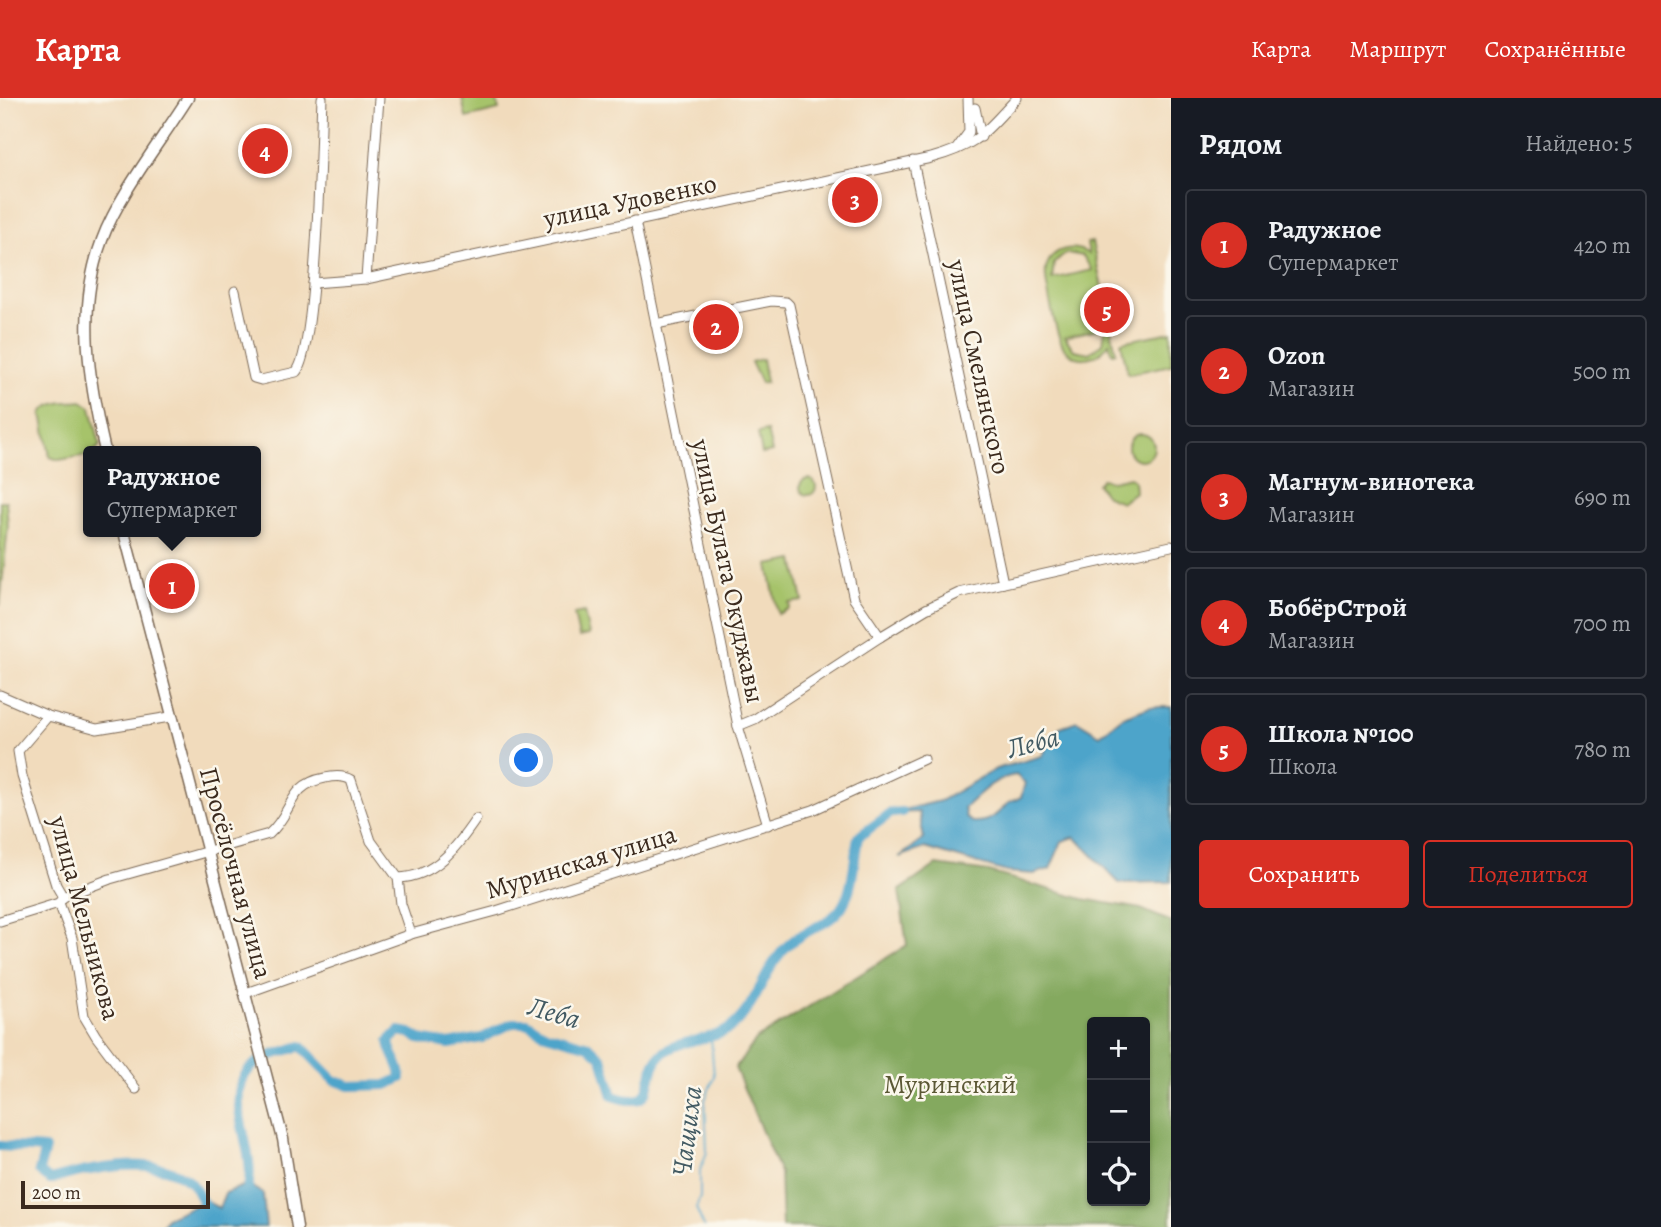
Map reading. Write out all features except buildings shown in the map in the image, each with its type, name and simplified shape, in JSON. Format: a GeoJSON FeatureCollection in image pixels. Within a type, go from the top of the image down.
{"type":"FeatureCollection","features":[{"type":"Feature","properties":{"kind":"main road"},"geometry":{"type":"LineString","coordinates":[[104,446],[92,393],[87,306],[94,265],[106,229],[188,98]]}},
{"type":"Feature","properties":{"kind":"main road","name":"Просёлочная улица"},"geometry":{"type":"LineString","coordinates":[[125,537],[170,717],[283,1139],[297,1227]]}},
{"type":"Feature","properties":{"kind":"street"},"geometry":{"type":"LineString","coordinates":[[235,291],[253,376],[261,380],[293,374],[300,368],[313,283],[322,98]]}},
{"type":"Feature","properties":{"kind":"street"},"geometry":{"type":"LineString","coordinates":[[366,279],[379,98]]}},
{"type":"Feature","properties":{"kind":"street"},"geometry":{"type":"LineString","coordinates":[[954,151],[969,132],[971,98]]}},
{"type":"Feature","properties":{"kind":"street"},"geometry":{"type":"LineString","coordinates":[[971,98],[978,140]]}},
{"type":"Feature","properties":{"kind":"street","name":"улица Удовенко"},"geometry":{"type":"LineString","coordinates":[[313,283],[366,279],[954,151],[978,140],[1017,98]]}},
{"type":"Feature","properties":{"kind":"street"},"geometry":{"type":"LineString","coordinates":[[969,132],[978,140]]}},
{"type":"Feature","properties":{"kind":"street","name":"улица Смелянского"},"geometry":{"type":"LineString","coordinates":[[913,161],[1003,583]]}},
{"type":"Feature","properties":{"kind":"street","name":"улица Булата Окуджавы"},"geometry":{"type":"LineString","coordinates":[[635,221],[738,726],[768,825]]}},
{"type":"Feature","properties":{"kind":"street"},"geometry":{"type":"LineString","coordinates":[[656,324],[771,302],[786,302],[789,305],[852,592],[859,610],[880,637]]}},
{"type":"Feature","properties":{"kind":"street"},"geometry":{"type":"LineString","coordinates":[[738,726],[755,719],[880,637],[945,599],[1003,583],[1171,546]]}},
{"type":"Feature","properties":{"kind":"street"},"geometry":{"type":"LineString","coordinates":[[0,695],[48,716],[97,729],[170,717]]}},
{"type":"Feature","properties":{"kind":"street","name":"улица Мельникова"},"geometry":{"type":"LineString","coordinates":[[48,716],[18,751],[22,776],[72,938],[84,1016],[136,1089]]}},
{"type":"Feature","properties":{"kind":"street","name":"Муринская улица"},"geometry":{"type":"LineString","coordinates":[[246,993],[411,934],[496,911],[813,810],[924,759]]}},
{"type":"Feature","properties":{"kind":"street"},"geometry":{"type":"LineString","coordinates":[[0,921],[61,900],[110,879],[269,834],[279,825],[299,788],[312,780],[345,776],[354,785],[371,841],[398,878],[401,904],[411,934]]}},
{"type":"Feature","properties":{"kind":"street"},"geometry":{"type":"LineString","coordinates":[[398,878],[437,866],[455,848],[476,819]]}},
{"type":"Feature","properties":{"kind":"green space"},"geometry":{"type":"Polygon","coordinates":[[[462,98],[496,98],[499,110],[466,118],[462,98]]]}},
{"type":"Feature","properties":{"kind":"green space"},"geometry":{"type":"Polygon","coordinates":[[[1092,242],[1116,352],[1112,353],[1109,343],[1100,353],[1081,358],[1069,353],[1061,342],[1049,297],[1046,269],[1053,256],[1064,249],[1077,249],[1089,254],[1087,243],[1092,242]],[[1067,253],[1054,263],[1052,279],[1092,270],[1083,256],[1067,253]],[[1105,327],[1065,337],[1074,350],[1089,353],[1103,343],[1105,327]]]}},
{"type":"Feature","properties":{"kind":"green space"},"geometry":{"type":"Polygon","coordinates":[[[1171,332],[1171,365],[1128,374],[1121,342],[1171,332]]]}},
{"type":"Feature","properties":{"kind":"green space"},"geometry":{"type":"Polygon","coordinates":[[[762,359],[766,382],[761,383],[751,362],[762,359]]]}},
{"type":"Feature","properties":{"kind":"green space"},"geometry":{"type":"Polygon","coordinates":[[[82,401],[91,407],[100,445],[83,446],[83,456],[59,460],[50,457],[42,413],[54,404],[82,401]]]}},
{"type":"Feature","properties":{"kind":"green space"},"geometry":{"type":"Polygon","coordinates":[[[767,431],[772,452],[762,454],[758,433],[767,431]]]}},
{"type":"Feature","properties":{"kind":"green space"},"geometry":{"type":"Polygon","coordinates":[[[1141,434],[1150,438],[1154,447],[1150,456],[1141,460],[1132,456],[1128,447],[1132,438],[1141,434]]]}},
{"type":"Feature","properties":{"kind":"green space"},"geometry":{"type":"Polygon","coordinates":[[[1130,477],[1134,481],[1135,492],[1122,502],[1106,496],[1097,484],[1102,479],[1112,481],[1130,477]]]}},
{"type":"Feature","properties":{"kind":"green space"},"geometry":{"type":"Polygon","coordinates":[[[805,479],[811,479],[816,487],[814,493],[805,495],[800,490],[800,484],[805,479]]]}},
{"type":"Feature","properties":{"kind":"green space"},"geometry":{"type":"Polygon","coordinates":[[[0,501],[6,501],[8,526],[0,606],[0,501]]]}},
{"type":"Feature","properties":{"kind":"green space"},"geometry":{"type":"Polygon","coordinates":[[[794,560],[803,601],[789,603],[790,608],[778,614],[768,565],[794,560]]]}},
{"type":"Feature","properties":{"kind":"green space"},"geometry":{"type":"Polygon","coordinates":[[[584,612],[589,635],[579,637],[574,614],[584,612]]]}},
{"type":"Feature","properties":{"kind":"green space","name":"Муринский"},"geometry":{"type":"Polygon","coordinates":[[[936,865],[989,872],[1083,899],[1141,909],[1171,922],[1171,1227],[782,1227],[780,1173],[735,1068],[757,1039],[907,945],[899,891],[936,865]]]}},
{"type":"Feature","properties":{"kind":"water"},"geometry":{"type":"Polygon","coordinates":[[[1150,707],[1171,707],[1171,882],[1119,883],[1075,837],[1062,841],[1050,869],[1034,874],[1007,872],[925,848],[899,857],[924,839],[919,812],[891,813],[940,801],[996,769],[1042,756],[1060,727],[1077,721],[1100,735],[1123,717],[1150,707]],[[1016,775],[1000,779],[964,808],[966,818],[978,822],[992,818],[1007,804],[1021,797],[1025,783],[1016,775]]]}},
{"type":"Feature","properties":{"kind":"water"},"geometry":{"type":"Polygon","coordinates":[[[248,1184],[263,1194],[266,1227],[161,1227],[166,1218],[205,1201],[219,1208],[225,1193],[248,1184]]]}},
{"type":"Feature","properties":{"kind":"waterway","name":"Леба"},"geometry":{"type":"LineString","coordinates":[[245,1196],[250,1179],[239,1103],[240,1086],[248,1070],[265,1058],[301,1046],[334,1080],[350,1086],[386,1085],[401,1078],[389,1041],[399,1031],[410,1033],[419,1039],[449,1044],[482,1038],[512,1023],[527,1023],[546,1034],[589,1046],[602,1058],[613,1096],[628,1100],[638,1099],[648,1088],[652,1071],[662,1054],[676,1046],[719,1034],[737,1022],[788,945],[832,918],[843,905],[853,872],[858,837],[891,813],[902,812]]}},
{"type":"Feature","properties":{"kind":"waterway","name":"Чащиха"},"geometry":{"type":"LineString","coordinates":[[704,1227],[696,1208],[700,1197],[700,1170],[707,1152],[705,1100],[714,1077],[711,1038]]}},
{"type":"Feature","properties":{"kind":"waterway","name":"Леба"},"geometry":{"type":"LineString","coordinates":[[0,1146],[45,1149],[39,1171],[50,1180],[101,1168],[158,1167],[188,1180],[210,1210]]}},
{"type":"Feature","properties":{"kind":"place","name":"БобёрСтрой"},"geometry":{"type":"Point","coordinates":[265,151]}},
{"type":"Feature","properties":{"kind":"place","name":"Магнум-винотека"},"geometry":{"type":"Point","coordinates":[855,200]}},
{"type":"Feature","properties":{"kind":"place","name":"Школа №100"},"geometry":{"type":"Point","coordinates":[1107,310]}},
{"type":"Feature","properties":{"kind":"place","name":"Ozon"},"geometry":{"type":"Point","coordinates":[716,327]}},
{"type":"Feature","properties":{"kind":"place","name":"Радужное"},"geometry":{"type":"Point","coordinates":[172,586]}}]}
